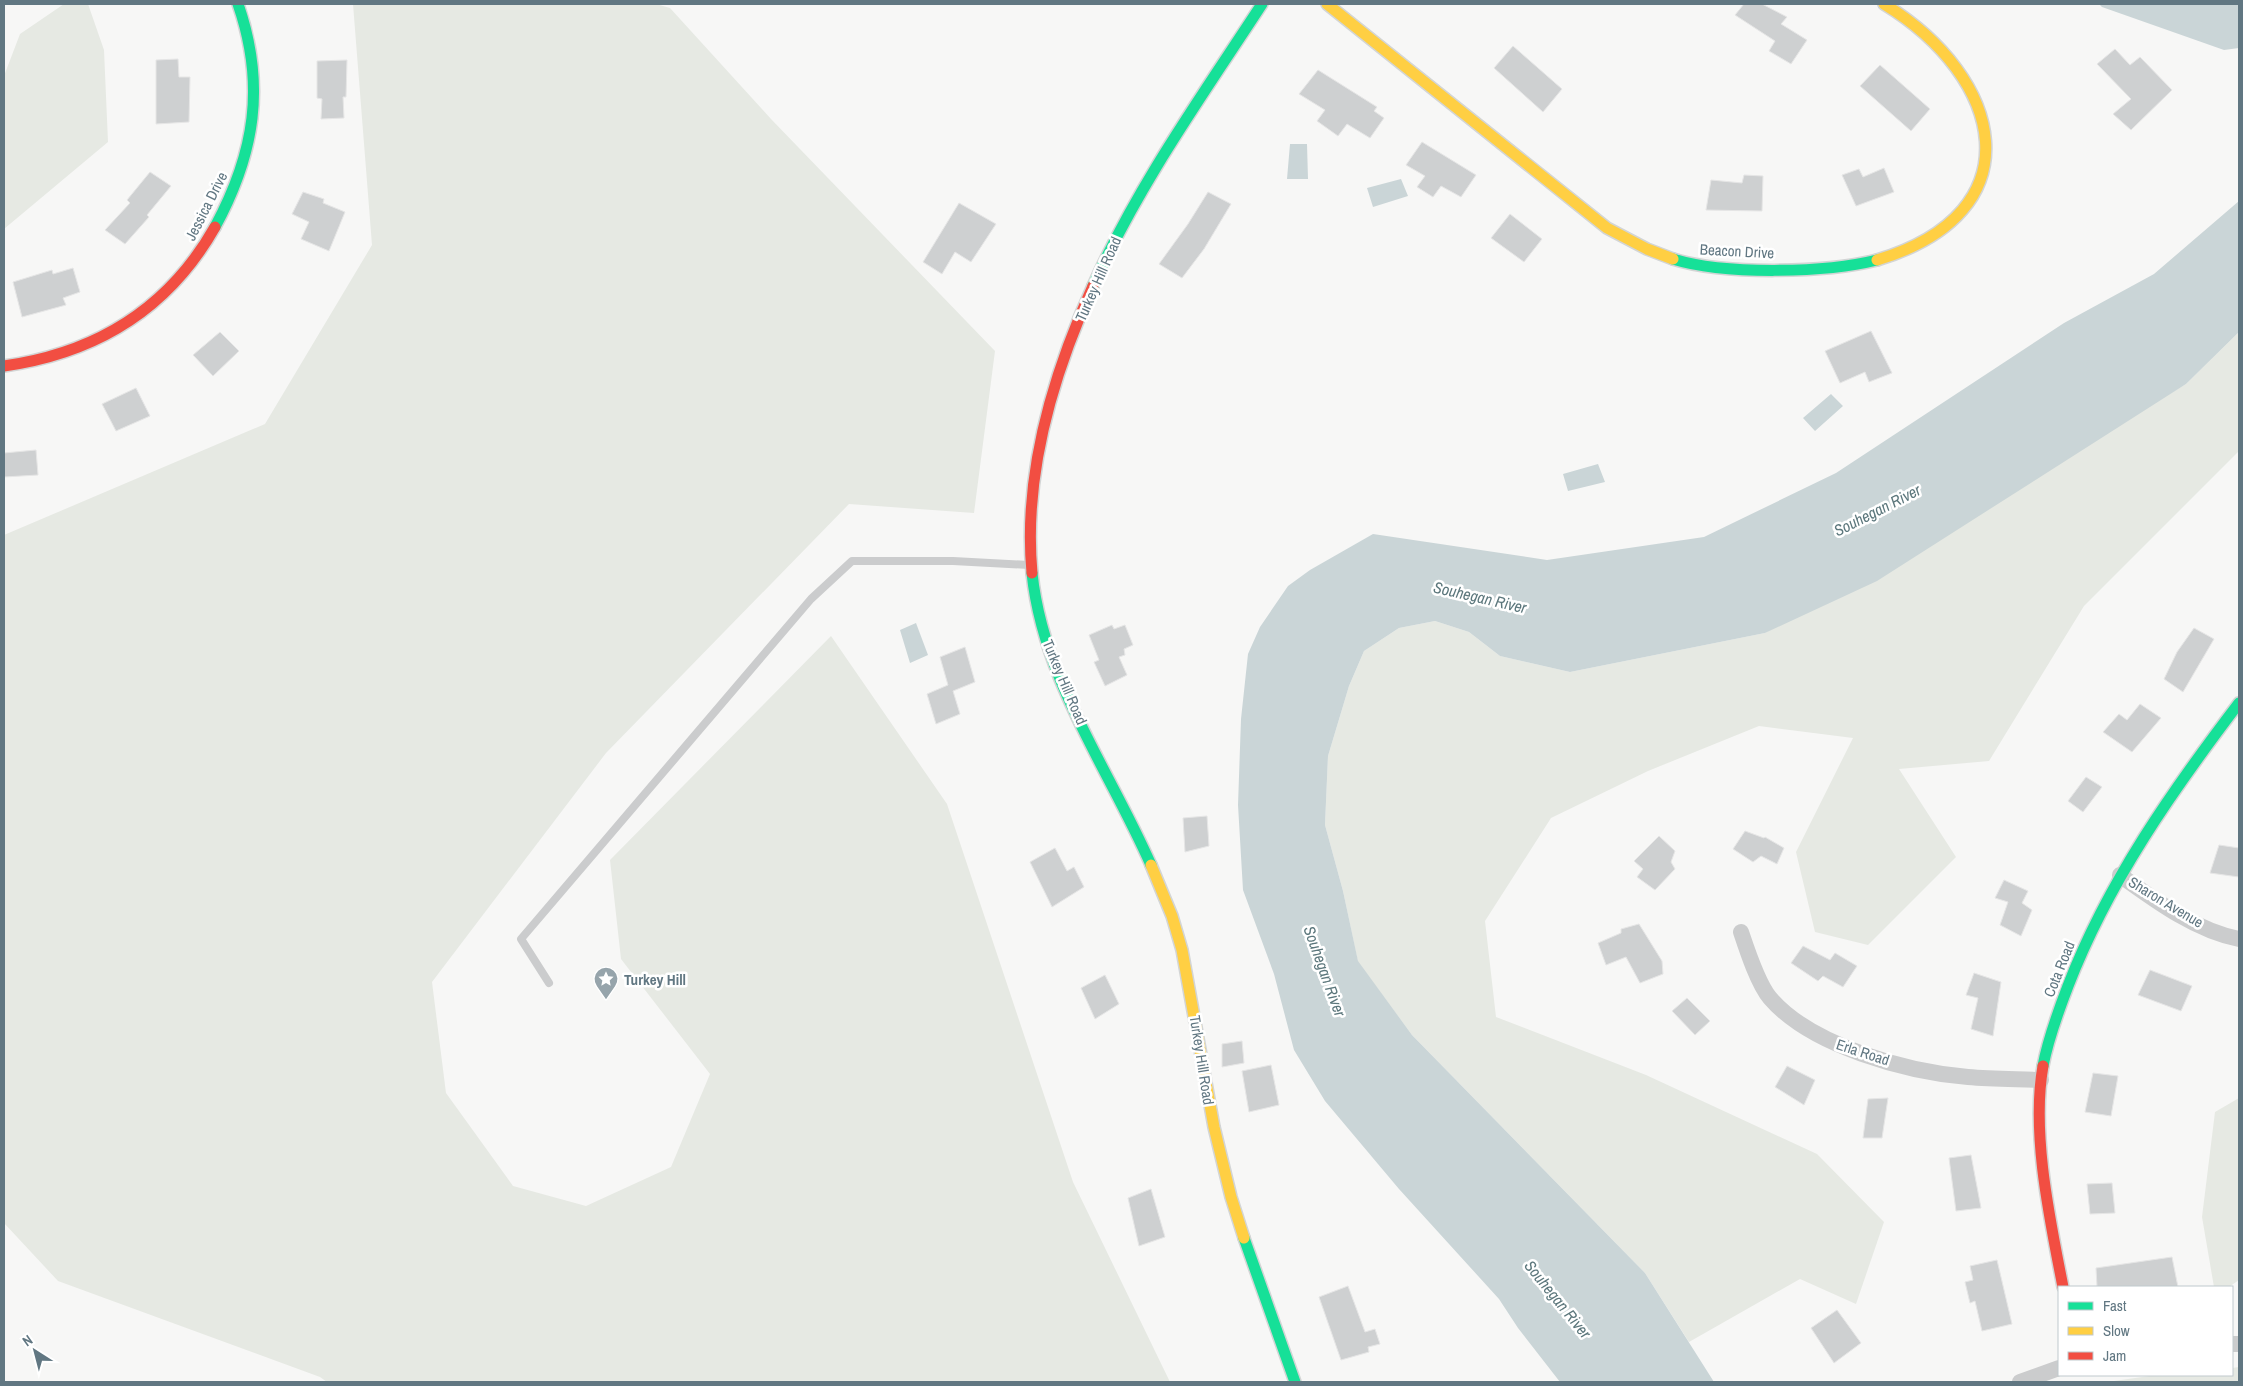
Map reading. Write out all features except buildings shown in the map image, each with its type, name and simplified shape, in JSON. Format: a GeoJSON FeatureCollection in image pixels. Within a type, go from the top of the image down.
{"type":"FeatureCollection","features":[{"type":"Feature","properties":{"kind":"street","name":"Jessica Drive"},"geometry":{"type":"LineString","coordinates":[[4,366],[37,362],[90,344],[139,316],[178,281],[209,239],[234,189],[251,134],[255,92],[250,49],[238,4]]}},
{"type":"Feature","properties":{"kind":"street","name":"Turkey Hill Road"},"geometry":{"type":"LineString","coordinates":[[1262,4],[1158,164],[1122,224],[1091,288],[1066,355],[1046,424],[1037,472],[1032,518],[1031,565],[1038,612],[1051,658],[1070,702],[1135,829],[1172,916],[1186,961],[1208,1103],[1224,1173],[1295,1382]]}},
{"type":"Feature","properties":{"kind":"street","name":"Beacon Drive"},"geometry":{"type":"LineString","coordinates":[[1327,4],[1560,191],[1620,235],[1647,250],[1691,263],[1738,269],[1782,269],[1855,265],[1877,260],[1920,244],[1939,233],[1956,218],[1971,201],[1982,180],[1987,156],[1986,132],[1979,108],[1968,86],[1941,48],[1924,31],[1884,4]]}},
{"type":"Feature","properties":{"kind":"street","name":"Cota Road"},"geometry":{"type":"LineString","coordinates":[[2063,1286],[2046,1182],[2042,1130],[2041,1080],[2052,1031],[2070,977],[2120,874],[2148,827],[2185,774],[2239,703]]}},
{"type":"Feature","properties":{"kind":"street","name":"Sharon Avenue"},"geometry":{"type":"LineString","coordinates":[[2120,874],[2149,896],[2187,919],[2228,937],[2239,939]]}},
{"type":"Feature","properties":{"kind":"street","name":"Erla Road"},"geometry":{"type":"LineString","coordinates":[[1741,932],[1750,959],[1768,997],[1790,1018],[1833,1043],[1855,1052],[1923,1071],[1968,1077],[2041,1080]]}},
{"type":"Feature","properties":{"kind":"street"},"geometry":{"type":"LineString","coordinates":[[2020,1382],[2058,1368]]}},
{"type":"Feature","properties":{"kind":"lane"},"geometry":{"type":"LineString","coordinates":[[550,983],[521,939],[810,599],[852,561],[953,561],[1031,565]]}},
{"type":"Feature","properties":{"kind":"shaded area"},"geometry":{"type":"Polygon","coordinates":[[[64,4],[88,4],[104,50],[108,142],[4,229],[4,76],[20,34],[64,4]]]}},
{"type":"Feature","properties":{"kind":"shaded area"},"geometry":{"type":"Polygon","coordinates":[[[353,4],[656,4],[670,8],[771,119],[995,351],[974,513],[849,504],[606,753],[432,982],[446,1093],[513,1186],[586,1206],[671,1167],[710,1074],[621,959],[610,860],[831,636],[947,804],[1073,1182],[1170,1382],[327,1382],[320,1377],[58,1281],[4,1223],[4,535],[265,424],[372,245],[353,4]]]}},
{"type":"Feature","properties":{"kind":"shaded area"},"geometry":{"type":"Polygon","coordinates":[[[2239,332],[2239,451],[2084,606],[1989,761],[1899,769],[1956,857],[1868,945],[1815,932],[1796,852],[1853,738],[1759,726],[1648,771],[1551,818],[1485,921],[1496,1017],[1646,1075],[1817,1154],[1884,1222],[1856,1304],[1800,1279],[1689,1342],[1645,1273],[1412,1035],[1358,962],[1343,891],[1325,825],[1328,756],[1349,686],[1364,651],[1399,628],[1435,621],[1469,632],[1500,656],[1570,672],[1765,633],[2186,384],[2239,332]]]}},
{"type":"Feature","properties":{"kind":"shaded area"},"geometry":{"type":"Polygon","coordinates":[[[2239,1098],[2239,1280],[2230,1286],[2214,1286],[2202,1217],[2215,1112],[2239,1098]]]}},
{"type":"Feature","properties":{"kind":"shaded area"},"geometry":{"type":"Polygon","coordinates":[[[2239,1367],[2239,1382],[2107,1382],[2149,1376],[2233,1376],[2233,1368],[2239,1367]]]}},
{"type":"Feature","properties":{"kind":"water"},"geometry":{"type":"Polygon","coordinates":[[[2099,4],[2239,4],[2239,48],[2224,50],[2102,7],[2099,4]]]}},
{"type":"Feature","properties":{"kind":"water"},"geometry":{"type":"Polygon","coordinates":[[[1290,144],[1307,144],[1308,179],[1287,179],[1290,144]]]}},
{"type":"Feature","properties":{"kind":"water"},"geometry":{"type":"Polygon","coordinates":[[[1401,179],[1408,196],[1373,207],[1367,188],[1401,179]]]}},
{"type":"Feature","properties":{"kind":"water","name":"Souhegan River"},"geometry":{"type":"Polygon","coordinates":[[[2239,201],[2239,332],[2186,384],[1877,581],[1765,633],[1570,672],[1500,656],[1469,632],[1435,621],[1399,628],[1364,651],[1349,686],[1328,756],[1325,825],[1343,891],[1358,961],[1412,1035],[1645,1273],[1714,1382],[1560,1382],[1518,1328],[1499,1299],[1399,1189],[1325,1101],[1294,1050],[1274,974],[1243,890],[1238,805],[1241,719],[1248,654],[1260,627],[1288,586],[1310,570],[1373,534],[1547,560],[1704,537],[1836,473],[2064,323],[2154,274],[2239,201]]]}},
{"type":"Feature","properties":{"kind":"water"},"geometry":{"type":"Polygon","coordinates":[[[1831,394],[1843,406],[1815,431],[1803,418],[1831,394]]]}},
{"type":"Feature","properties":{"kind":"water"},"geometry":{"type":"Polygon","coordinates":[[[1598,464],[1605,482],[1568,491],[1563,474],[1598,464]]]}},
{"type":"Feature","properties":{"kind":"water"},"geometry":{"type":"Polygon","coordinates":[[[916,623],[928,655],[910,663],[900,630],[916,623]]]}},
{"type":"Feature","properties":{"kind":"traffic: fast"},"geometry":{"type":"LineString","coordinates":[[215,227],[229,199],[239,172],[252,118],[254,91],[252,63],[247,34],[238,4]]}},
{"type":"Feature","properties":{"kind":"traffic: fast"},"geometry":{"type":"LineString","coordinates":[[1093,286],[1130,212],[1150,177],[1262,4]]}},
{"type":"Feature","properties":{"kind":"traffic: fast"},"geometry":{"type":"LineString","coordinates":[[1673,259],[1719,268],[1746,270],[1830,268],[1877,260]]}},
{"type":"Feature","properties":{"kind":"traffic: fast"},"geometry":{"type":"LineString","coordinates":[[1032,573],[1039,612],[1049,650],[1063,687],[1151,865]]}},
{"type":"Feature","properties":{"kind":"traffic: fast"},"geometry":{"type":"LineString","coordinates":[[2043,1066],[2050,1036],[2064,996],[2102,910],[2143,838],[2239,703]]}},
{"type":"Feature","properties":{"kind":"traffic: fast"},"geometry":{"type":"LineString","coordinates":[[1244,1238],[1295,1382]]}},
{"type":"Feature","properties":{"kind":"traffic: slow"},"geometry":{"type":"LineString","coordinates":[[1327,4],[1607,228],[1647,249],[1673,259]]}},
{"type":"Feature","properties":{"kind":"traffic: slow"},"geometry":{"type":"LineString","coordinates":[[1877,260],[1928,238],[1962,210],[1981,177],[1986,141],[1977,104],[1956,68],[1925,34],[1884,4]]}},
{"type":"Feature","properties":{"kind":"traffic: slow"},"geometry":{"type":"LineString","coordinates":[[1151,865],[1172,916],[1182,950],[1214,1127],[1231,1197],[1244,1238]]}},
{"type":"Feature","properties":{"kind":"traffic: jam"},"geometry":{"type":"LineString","coordinates":[[4,366],[38,360],[69,350],[99,338],[126,323],[152,304],[175,282],[196,256],[215,227]]}},
{"type":"Feature","properties":{"kind":"traffic: jam"},"geometry":{"type":"LineString","coordinates":[[1032,573],[1030,536],[1032,500],[1044,426],[1065,354],[1093,286]]}},
{"type":"Feature","properties":{"kind":"traffic: jam"},"geometry":{"type":"LineString","coordinates":[[2043,1066],[2039,1119],[2041,1148],[2048,1205],[2063,1286]]}},
{"type":"Feature","properties":{"kind":"place","name":"Turkey Hill"},"geometry":{"type":"Point","coordinates":[606,1000]}}]}
